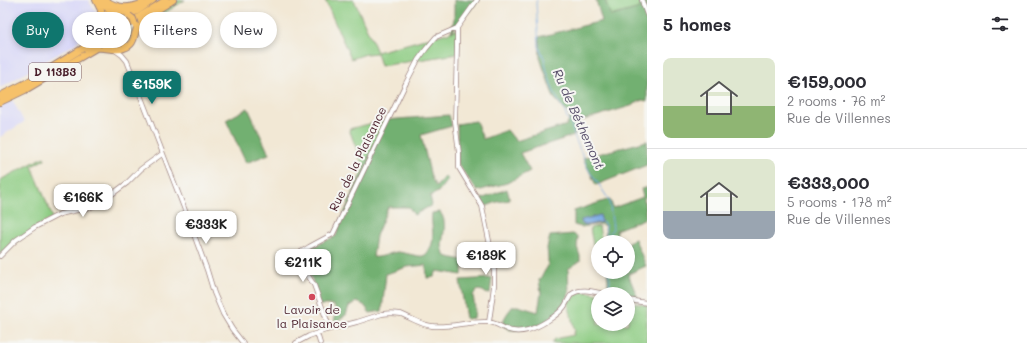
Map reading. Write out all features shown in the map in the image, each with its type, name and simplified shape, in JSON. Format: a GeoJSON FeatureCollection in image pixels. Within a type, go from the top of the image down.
{"type":"FeatureCollection","features":[{"type":"Feature","properties":{"kind":"main road"},"geometry":{"type":"LineString","coordinates":[[96,0],[102,12]]}},
{"type":"Feature","properties":{"kind":"main road"},"geometry":{"type":"LineString","coordinates":[[100,0],[108,8],[120,12]]}},
{"type":"Feature","properties":{"kind":"main road"},"geometry":{"type":"LineString","coordinates":[[105,0],[114,5],[125,8],[137,6],[148,0]]}},
{"type":"Feature","properties":{"kind":"main road"},"geometry":{"type":"LineString","coordinates":[[131,13],[154,0]]}},
{"type":"Feature","properties":{"kind":"main road"},"geometry":{"type":"LineString","coordinates":[[0,95],[28,82],[160,0]]}},
{"type":"Feature","properties":{"kind":"main road"},"geometry":{"type":"LineString","coordinates":[[0,101],[166,0]]}},
{"type":"Feature","properties":{"kind":"main road"},"geometry":{"type":"LineString","coordinates":[[136,28],[143,20],[173,0]]}},
{"type":"Feature","properties":{"kind":"main road"},"geometry":{"type":"LineString","coordinates":[[131,18],[134,21],[136,28],[134,39],[131,42]]}},
{"type":"Feature","properties":{"kind":"main road"},"geometry":{"type":"LineString","coordinates":[[0,95],[77,48]]}},
{"type":"Feature","properties":{"kind":"main road","name":"D 113B3"},"geometry":{"type":"LineString","coordinates":[[0,101],[25,90],[98,48]]}},
{"type":"Feature","properties":{"kind":"main road"},"geometry":{"type":"LineString","coordinates":[[110,48],[124,48]]}},
{"type":"Feature","properties":{"kind":"street","name":"Rue de la Plaisance"},"geometry":{"type":"LineString","coordinates":[[330,329],[314,285],[298,260],[299,253],[333,234],[418,60],[436,38],[457,28],[477,0]]}},
{"type":"Feature","properties":{"kind":"street"},"geometry":{"type":"LineString","coordinates":[[642,0],[647,15]]}},
{"type":"Feature","properties":{"kind":"street"},"geometry":{"type":"LineString","coordinates":[[457,28],[455,121],[459,153],[459,168],[482,206],[493,259],[494,286],[489,322]]}},
{"type":"Feature","properties":{"kind":"street"},"geometry":{"type":"LineString","coordinates":[[110,48],[122,55],[127,62]]}},
{"type":"Feature","properties":{"kind":"street"},"geometry":{"type":"LineString","coordinates":[[127,48],[127,62],[186,213],[214,293],[223,314],[242,343]]}},
{"type":"Feature","properties":{"kind":"street"},"geometry":{"type":"LineString","coordinates":[[0,256],[16,240],[35,227],[60,214],[91,207],[103,201],[127,183],[141,169],[162,154]]}},
{"type":"Feature","properties":{"kind":"street"},"geometry":{"type":"LineString","coordinates":[[296,343],[317,333],[388,313],[400,314],[421,323],[433,326],[489,322],[515,332],[543,324],[564,308],[573,294],[591,290]]}},
{"type":"Feature","properties":{"kind":"street"},"geometry":{"type":"LineString","coordinates":[[635,301],[647,303]]}},
{"type":"Feature","properties":{"kind":"street"},"geometry":{"type":"LineString","coordinates":[[317,333],[320,343]]}},
{"type":"Feature","properties":{"kind":"shaded area"},"geometry":{"type":"Polygon","coordinates":[[[0,0],[88,0],[96,12],[72,12],[72,46],[0,88],[0,0]]]}},
{"type":"Feature","properties":{"kind":"shaded area"},"geometry":{"type":"Polygon","coordinates":[[[11,100],[13,101],[24,122],[0,137],[0,106],[11,100]]]}},
{"type":"Feature","properties":{"kind":"green space"},"geometry":{"type":"Polygon","coordinates":[[[179,0],[185,0],[166,12],[161,12],[179,0]]]}},
{"type":"Feature","properties":{"kind":"green space"},"geometry":{"type":"Polygon","coordinates":[[[325,0],[354,0],[377,52],[458,29],[457,54],[381,66],[377,53],[366,54],[351,59],[325,0]]]}},
{"type":"Feature","properties":{"kind":"green space"},"geometry":{"type":"Polygon","coordinates":[[[454,0],[479,0],[451,32],[454,19],[454,0]]]}},
{"type":"Feature","properties":{"kind":"green space"},"geometry":{"type":"Polygon","coordinates":[[[596,0],[605,0],[611,16],[640,8],[641,0],[647,0],[647,101],[642,100],[631,106],[580,121],[575,130],[575,135],[520,153],[530,171],[507,183],[477,191],[458,164],[457,124],[476,121],[483,139],[507,130],[516,141],[567,125],[571,116],[554,98],[540,58],[539,37],[602,21],[596,0]]]}},
{"type":"Feature","properties":{"kind":"green space"},"geometry":{"type":"Polygon","coordinates":[[[605,0],[641,0],[641,8],[610,16],[605,0]]]}},
{"type":"Feature","properties":{"kind":"green space"},"geometry":{"type":"Polygon","coordinates":[[[248,108],[269,154],[246,163],[226,120],[248,108]]]}},
{"type":"Feature","properties":{"kind":"green space"},"geometry":{"type":"Polygon","coordinates":[[[449,115],[452,126],[421,135],[431,177],[436,187],[445,176],[448,179],[438,192],[430,196],[432,205],[414,215],[409,207],[388,207],[376,236],[373,257],[379,257],[397,252],[420,256],[425,255],[429,251],[433,241],[432,213],[440,212],[444,220],[442,245],[444,255],[463,260],[462,275],[437,271],[434,277],[427,278],[426,265],[407,267],[386,274],[382,311],[370,313],[364,305],[357,302],[349,306],[346,315],[334,325],[336,309],[333,305],[319,305],[312,279],[303,262],[304,254],[310,248],[336,236],[342,218],[385,120],[449,115]]]}},
{"type":"Feature","properties":{"kind":"green space"},"geometry":{"type":"Polygon","coordinates":[[[385,120],[364,169],[349,129],[385,120]]]}},
{"type":"Feature","properties":{"kind":"green space"},"geometry":{"type":"Polygon","coordinates":[[[647,141],[647,165],[596,185],[583,158],[647,141]]]}},
{"type":"Feature","properties":{"kind":"green space"},"geometry":{"type":"Polygon","coordinates":[[[44,157],[45,159],[32,166],[53,218],[25,236],[0,257],[0,180],[44,157]]]}},
{"type":"Feature","properties":{"kind":"green space"},"geometry":{"type":"Polygon","coordinates":[[[647,187],[647,196],[644,198],[646,218],[616,230],[617,235],[606,235],[605,226],[600,224],[581,227],[574,225],[574,211],[610,199],[613,208],[643,197],[641,189],[647,187]]]}},
{"type":"Feature","properties":{"kind":"green space"},"geometry":{"type":"Polygon","coordinates":[[[507,189],[510,200],[497,202],[484,207],[481,199],[507,189]]]}},
{"type":"Feature","properties":{"kind":"green space"},"geometry":{"type":"Polygon","coordinates":[[[599,226],[601,235],[591,235],[590,228],[599,226]]]}},
{"type":"Feature","properties":{"kind":"green space"},"geometry":{"type":"Polygon","coordinates":[[[573,234],[578,237],[577,247],[580,261],[568,269],[569,293],[563,308],[542,324],[519,330],[510,330],[502,325],[506,315],[513,306],[538,312],[541,293],[539,280],[548,266],[547,248],[550,236],[573,234]]]}},
{"type":"Feature","properties":{"kind":"green space"},"geometry":{"type":"Polygon","coordinates":[[[635,239],[646,266],[635,271],[635,239]]]}},
{"type":"Feature","properties":{"kind":"green space"},"geometry":{"type":"Polygon","coordinates":[[[492,278],[490,293],[487,294],[478,290],[473,295],[475,308],[474,318],[466,319],[460,280],[492,278]]]}},
{"type":"Feature","properties":{"kind":"green space"},"geometry":{"type":"Polygon","coordinates":[[[630,279],[633,287],[608,287],[608,280],[630,279]]]}},
{"type":"Feature","properties":{"kind":"green space"},"geometry":{"type":"Polygon","coordinates":[[[582,291],[591,293],[591,331],[635,331],[635,303],[647,305],[647,343],[552,343],[555,339],[574,335],[573,333],[575,332],[568,303],[582,291]]]}},
{"type":"Feature","properties":{"kind":"green space"},"geometry":{"type":"Polygon","coordinates":[[[635,291],[639,301],[635,300],[635,291]]]}},
{"type":"Feature","properties":{"kind":"water"},"geometry":{"type":"Polygon","coordinates":[[[600,215],[602,222],[588,225],[582,224],[581,220],[600,215]]]}},
{"type":"Feature","properties":{"kind":"waterway","name":"Ru de Béthemont"},"geometry":{"type":"LineString","coordinates":[[537,0],[539,47],[544,58],[553,90],[571,124],[586,165],[609,200],[613,228],[610,235]]}},
{"type":"Feature","properties":{"kind":"waterway"},"geometry":{"type":"LineString","coordinates":[[602,222],[605,225],[607,235]]}},
{"type":"Feature","properties":{"kind":"waterway","name":"Ru de Béthemont"},"geometry":{"type":"LineString","coordinates":[[609,287],[610,279]]}},
{"type":"Feature","properties":{"kind":"place","name":"Lavoir de la Plaisance"},"geometry":{"type":"Point","coordinates":[312,297]}}]}
